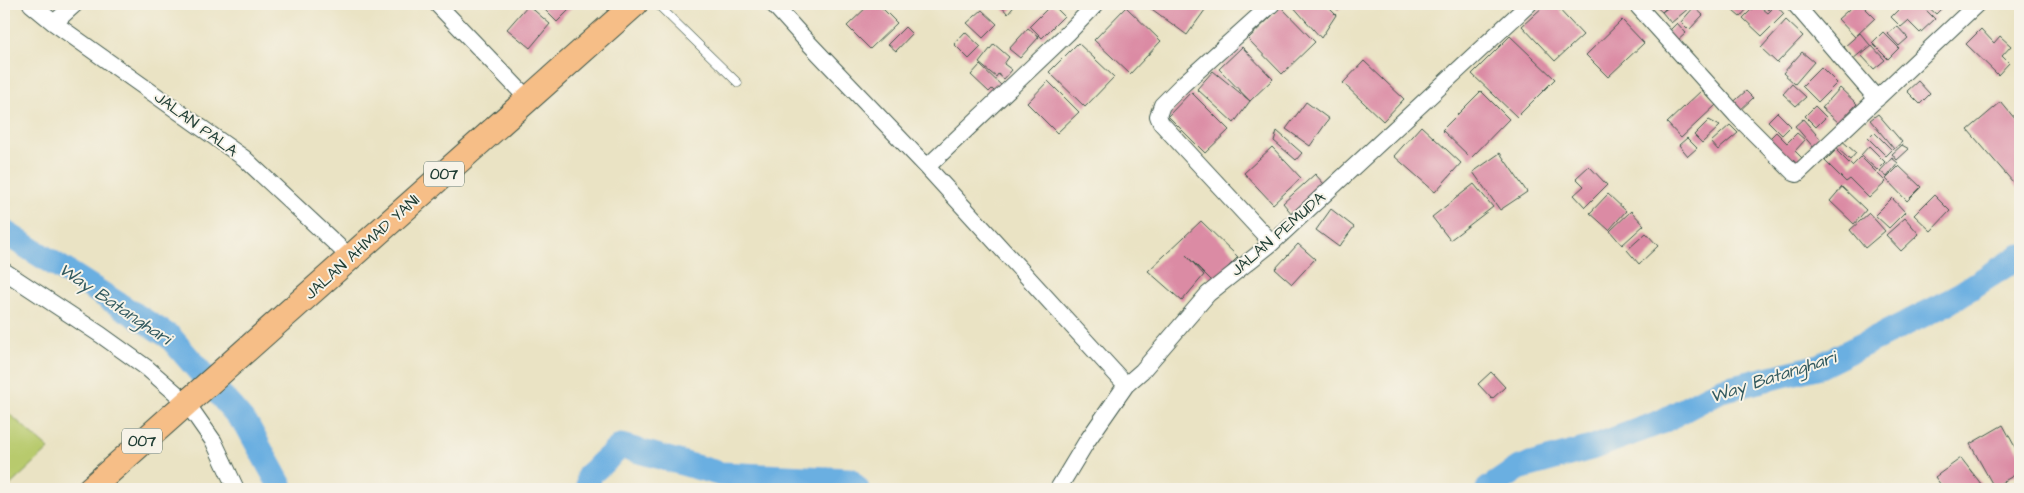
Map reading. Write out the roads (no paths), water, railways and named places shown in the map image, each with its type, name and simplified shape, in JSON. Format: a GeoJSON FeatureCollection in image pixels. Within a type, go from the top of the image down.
{"type":"FeatureCollection","features":[{"type":"Feature","properties":{"kind":"main road","name":"JALAN AHMAD YANI"},"geometry":{"type":"LineString","coordinates":[[90,489],[635,4]]}},
{"type":"Feature","properties":{"kind":"street","name":"JALAN PALA"},"geometry":{"type":"LineString","coordinates":[[31,4],[54,23],[244,158],[350,257]]}},
{"type":"Feature","properties":{"kind":"street"},"geometry":{"type":"LineString","coordinates":[[54,23],[74,4]]}},
{"type":"Feature","properties":{"kind":"street"},"geometry":{"type":"LineString","coordinates":[[437,4],[528,99]]}},
{"type":"Feature","properties":{"kind":"street"},"geometry":{"type":"LineString","coordinates":[[774,4],[927,167],[1126,385]]}},
{"type":"Feature","properties":{"kind":"street"},"geometry":{"type":"LineString","coordinates":[[927,167],[1096,4]]}},
{"type":"Feature","properties":{"kind":"street"},"geometry":{"type":"LineString","coordinates":[[1272,4],[1182,85],[1162,105],[1158,116],[1161,123],[1272,243]]}},
{"type":"Feature","properties":{"kind":"street","name":"JALAN PEMUDA"},"geometry":{"type":"LineString","coordinates":[[1058,489],[1126,385],[1142,371],[1208,294],[1272,243],[1528,4]]}},
{"type":"Feature","properties":{"kind":"street"},"geometry":{"type":"LineString","coordinates":[[1636,4],[1748,128],[1796,174],[1799,174],[1976,4]]}},
{"type":"Feature","properties":{"kind":"street"},"geometry":{"type":"LineString","coordinates":[[1795,4],[1877,99]]}},
{"type":"Feature","properties":{"kind":"street"},"geometry":{"type":"LineString","coordinates":[[4,272],[124,351],[191,398],[236,489]]}},
{"type":"Feature","properties":{"kind":"lane"},"geometry":{"type":"LineString","coordinates":[[657,4],[738,83]]}},
{"type":"Feature","properties":{"kind":"waterway","name":"Way Batanghari"},"geometry":{"type":"LineString","coordinates":[[4,232],[170,337],[248,427],[282,489]]}},
{"type":"Feature","properties":{"kind":"waterway","name":"Way Batanghari"},"geometry":{"type":"LineString","coordinates":[[1488,489],[1519,468],[1591,448],[1661,422],[1721,390],[1820,366],[1947,303],[2020,256]]}},
{"type":"Feature","properties":{"kind":"waterway","name":"Way Batanghari"},"geometry":{"type":"LineString","coordinates":[[588,489],[589,475],[621,446],[721,474],[849,480],[857,489]]}}]}
